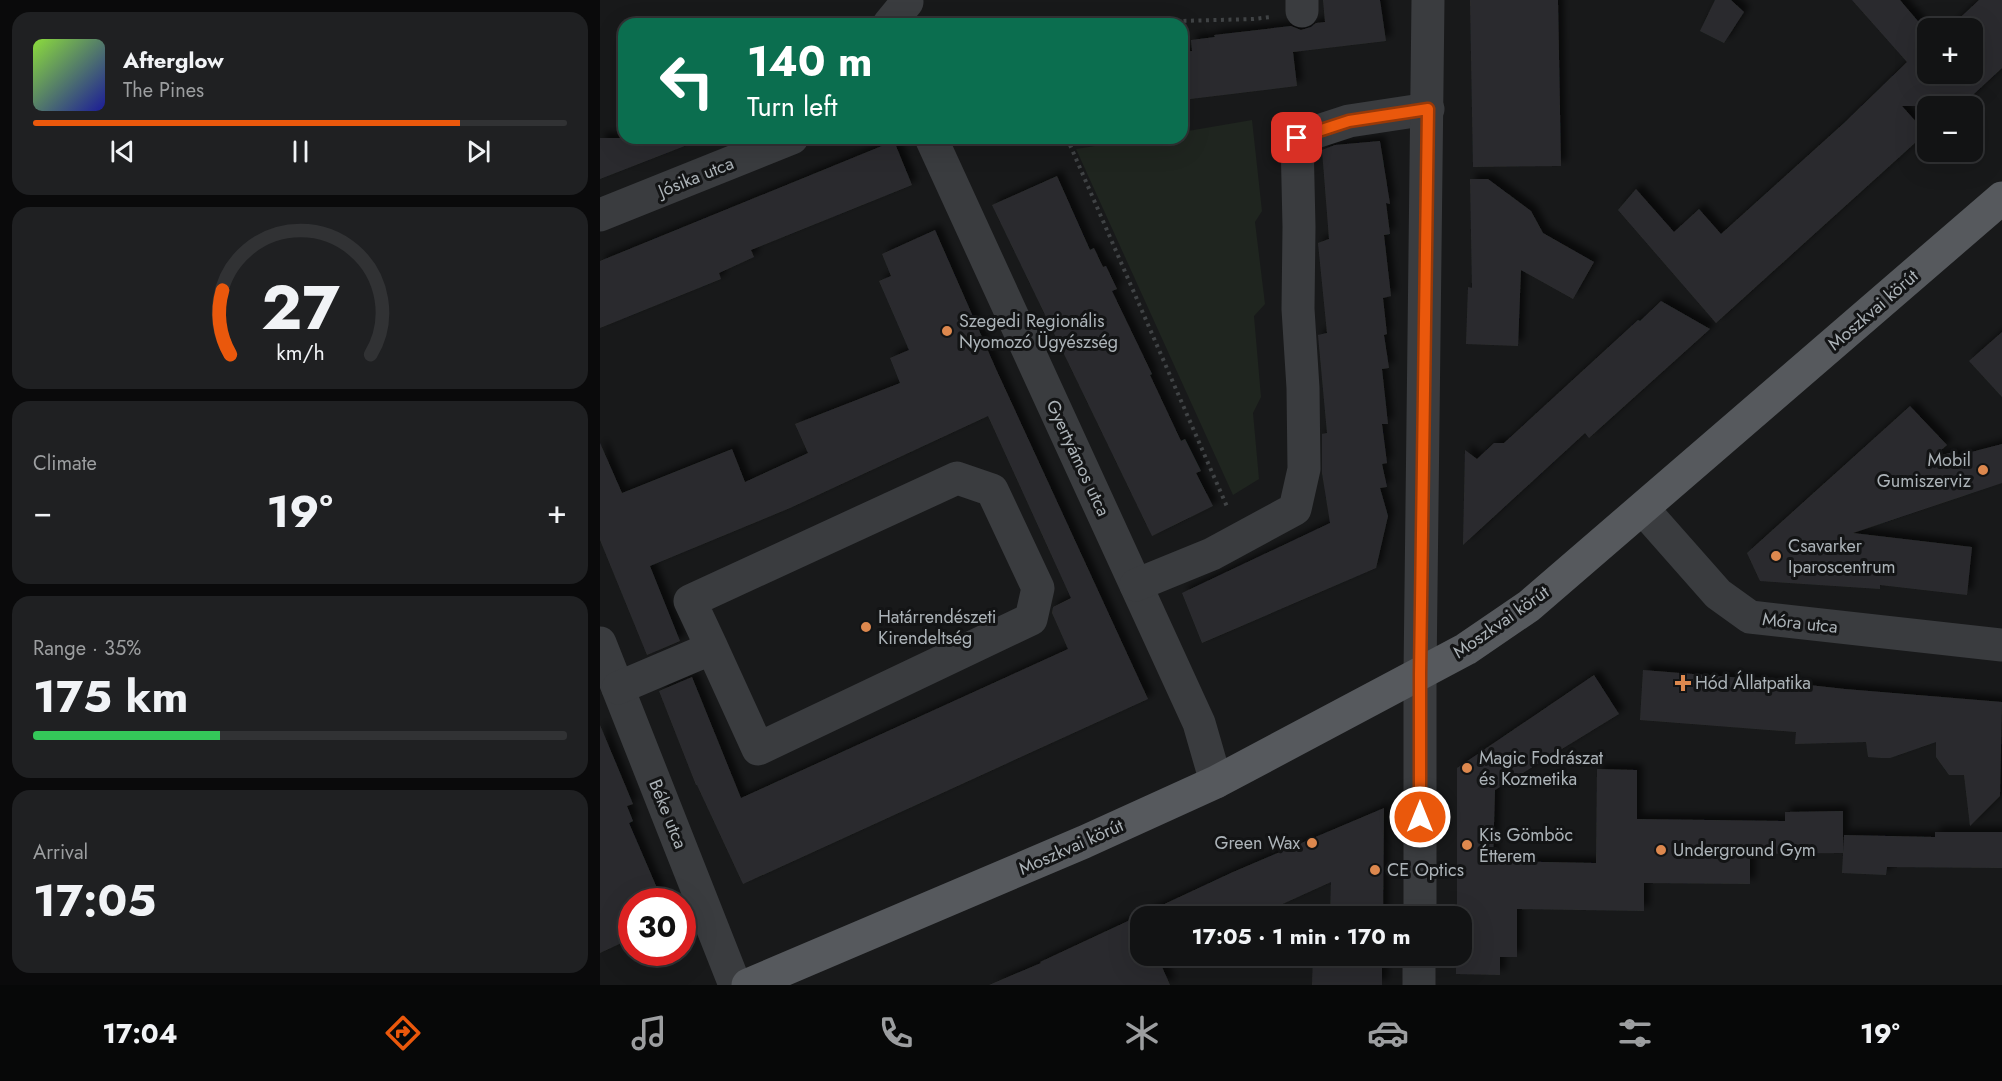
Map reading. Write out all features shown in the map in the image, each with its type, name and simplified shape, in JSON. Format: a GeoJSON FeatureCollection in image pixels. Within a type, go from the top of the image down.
{"type":"FeatureCollection","features":[{"type":"Feature","properties":{"kind":"main road","name":"Moszkvai körút"},"geometry":{"type":"LineString","coordinates":[[748,985],[1084,842],[1216,782],[1466,649],[1529,606],[2002,198]]}},
{"type":"Feature","properties":{"kind":"street"},"geometry":{"type":"LineString","coordinates":[[1420,906],[1420,674],[1428,0]]}},
{"type":"Feature","properties":{"kind":"street"},"geometry":{"type":"LineString","coordinates":[[1136,585],[1212,554],[1295,509],[1304,469],[1303,388],[1298,309],[1297,138],[1349,121],[1428,109]]}},
{"type":"Feature","properties":{"kind":"street","name":"Jósika utca"},"geometry":{"type":"LineString","coordinates":[[600,215],[777,144]]}},
{"type":"Feature","properties":{"kind":"street","name":"Gyertyámos utca"},"geometry":{"type":"LineString","coordinates":[[934,144],[1199,723],[1216,782]]}},
{"type":"Feature","properties":{"kind":"street"},"geometry":{"type":"LineString","coordinates":[[957,478],[992,490],[1038,588],[1030,619],[758,749],[712,648],[690,601],[957,478]]}},
{"type":"Feature","properties":{"kind":"street","name":"Móra utca"},"geometry":{"type":"LineString","coordinates":[[1643,509],[1718,594],[1750,617],[2002,645]]}},
{"type":"Feature","properties":{"kind":"street","name":"Béke utca"},"geometry":{"type":"LineString","coordinates":[[600,643],[735,985]]}},
{"type":"Feature","properties":{"kind":"street"},"geometry":{"type":"LineString","coordinates":[[618,688],[712,648]]}},
{"type":"Feature","properties":{"kind":"street"},"geometry":{"type":"LineString","coordinates":[[1419,966],[1419,985]]}},
{"type":"Feature","properties":{"kind":"path"},"geometry":{"type":"LineString","coordinates":[[1188,20],[1265,18]]}},
{"type":"Feature","properties":{"kind":"path"},"geometry":{"type":"LineString","coordinates":[[1070,144],[1229,510],[1237,506]]}},
{"type":"Feature","properties":{"kind":"shaded area"},"geometry":{"type":"Polygon","coordinates":[[[1252,120],[1262,211],[1255,222],[1265,304],[1254,316],[1261,397],[1253,413],[1259,479],[1233,495],[1076,149],[1107,144],[1188,144],[1188,131],[1252,120]]]}},
{"type":"Feature","properties":{"kind":"building"},"geometry":{"type":"Polygon","coordinates":[[[1323,0],[1380,0],[1386,41],[1293,52],[1297,86],[1188,99],[1188,51],[1192,51],[1191,40],[1291,26],[1301,30],[1316,23],[1325,22],[1323,0]]]}},
{"type":"Feature","properties":{"kind":"building"},"geometry":{"type":"Polygon","coordinates":[[[1470,0],[1558,0],[1561,166],[1473,167],[1470,0]]]}},
{"type":"Feature","properties":{"kind":"building"},"geometry":{"type":"Polygon","coordinates":[[[1715,0],[1731,0],[1744,12],[1724,43],[1700,31],[1715,0]]]}},
{"type":"Feature","properties":{"kind":"building"},"geometry":{"type":"Polygon","coordinates":[[[1852,0],[1900,0],[1917,20],[1917,84],[1983,84],[1983,18],[1960,18],[1979,0],[2002,0],[2002,68],[1972,96],[1917,96],[1917,106],[1902,106],[1917,123],[1917,141],[1716,323],[1618,210],[1636,189],[1674,232],[1699,209],[1721,234],[1844,123],[1907,62],[1852,0]]]}},
{"type":"Feature","properties":{"kind":"building"},"geometry":{"type":"Polygon","coordinates":[[[600,138],[618,138],[618,144],[690,144],[600,179],[600,138]]]}},
{"type":"Feature","properties":{"kind":"building"},"geometry":{"type":"Polygon","coordinates":[[[1380,141],[1390,204],[1386,203],[1390,234],[1384,235],[1391,296],[1383,298],[1387,334],[1384,335],[1389,368],[1382,369],[1388,424],[1382,424],[1387,463],[1382,464],[1387,487],[1380,488],[1388,516],[1376,568],[1202,643],[1182,593],[1330,523],[1322,473],[1322,434],[1327,433],[1318,335],[1327,333],[1318,243],[1329,239],[1322,150],[1335,145],[1380,141]]]}},
{"type":"Feature","properties":{"kind":"building"},"geometry":{"type":"Polygon","coordinates":[[[887,144],[895,144],[912,185],[751,250],[754,257],[719,273],[721,279],[600,328],[600,261],[887,144]]]}},
{"type":"Feature","properties":{"kind":"building"},"geometry":{"type":"Polygon","coordinates":[[[1057,176],[1090,250],[1094,248],[1117,289],[1112,291],[1181,441],[1185,439],[1201,471],[1196,473],[1213,506],[1152,536],[992,205],[1057,176]]]}},
{"type":"Feature","properties":{"kind":"building"},"geometry":{"type":"Polygon","coordinates":[[[1470,179],[1488,179],[1531,211],[1543,233],[1594,262],[1573,299],[1521,270],[1518,346],[1466,344],[1468,287],[1472,288],[1470,179]]]}},
{"type":"Feature","properties":{"kind":"building"},"geometry":{"type":"Polygon","coordinates":[[[935,230],[996,369],[1148,699],[743,884],[696,785],[659,691],[692,677],[741,798],[1068,649],[1052,613],[1053,607],[1071,598],[988,416],[790,508],[650,566],[680,641],[647,655],[600,540],[600,443],[622,493],[732,449],[745,482],[808,453],[795,424],[900,383],[890,358],[909,350],[879,281],[891,276],[882,254],[935,230]]]}},
{"type":"Feature","properties":{"kind":"building"},"geometry":{"type":"Polygon","coordinates":[[[1661,301],[1710,329],[1589,438],[1585,433],[1463,545],[1465,450],[1477,459],[1494,443],[1504,443],[1661,301]]]}},
{"type":"Feature","properties":{"kind":"building"},"geometry":{"type":"Polygon","coordinates":[[[2002,332],[2002,397],[1969,361],[2002,332]]]}},
{"type":"Feature","properties":{"kind":"building"},"geometry":{"type":"Polygon","coordinates":[[[1910,406],[1947,445],[1932,458],[1953,452],[1956,456],[2002,444],[2002,483],[1853,533],[1972,547],[1967,595],[1880,585],[1880,589],[1760,581],[1747,553],[1910,406]]]}},
{"type":"Feature","properties":{"kind":"building"},"geometry":{"type":"Polygon","coordinates":[[[1643,670],[2002,702],[2000,796],[1970,826],[1964,775],[1949,775],[1936,757],[1936,742],[1890,758],[1868,757],[1866,742],[1795,744],[1796,732],[1640,720],[1643,670]]]}},
{"type":"Feature","properties":{"kind":"building"},"geometry":{"type":"Polygon","coordinates":[[[1594,675],[1619,714],[1495,790],[1493,861],[1596,863],[1597,769],[1637,770],[1637,819],[1785,821],[1785,812],[1843,811],[1843,853],[1750,854],[1750,884],[1644,883],[1644,911],[1517,909],[1517,957],[1500,957],[1500,975],[1456,974],[1456,966],[1472,966],[1472,906],[1457,906],[1457,768],[1594,675]]]}},
{"type":"Feature","properties":{"kind":"building"},"geometry":{"type":"Polygon","coordinates":[[[600,725],[633,804],[627,806],[633,821],[629,823],[657,888],[618,888],[618,945],[600,953],[600,725]]]}},
{"type":"Feature","properties":{"kind":"building"},"geometry":{"type":"Polygon","coordinates":[[[1384,808],[1383,906],[1330,906],[1331,882],[1278,906],[1160,906],[1233,872],[1384,808]]]}},
{"type":"Feature","properties":{"kind":"building"},"geometry":{"type":"Polygon","coordinates":[[[1935,832],[2002,832],[2002,868],[1887,867],[1886,875],[1842,873],[1844,835],[1935,837],[1935,832]]]}},
{"type":"Feature","properties":{"kind":"building"},"geometry":{"type":"Polygon","coordinates":[[[1130,920],[1130,966],[1162,966],[1170,985],[989,985],[1130,920]]]}},
{"type":"Feature","properties":{"kind":"building"},"geometry":{"type":"Polygon","coordinates":[[[1313,966],[1382,966],[1382,985],[1312,985],[1313,966]]]}},
{"type":"Feature","properties":{"kind":"place","name":"Szegedi Regionális Nyomozó Ügyészség"},"geometry":{"type":"Point","coordinates":[947,331]}},
{"type":"Feature","properties":{"kind":"place","name":"Mobil Gumiszerviz"},"geometry":{"type":"Point","coordinates":[1983,470]}},
{"type":"Feature","properties":{"kind":"place","name":"Csavarker Iparoscentrum"},"geometry":{"type":"Point","coordinates":[1776,556]}},
{"type":"Feature","properties":{"kind":"place","name":"Határrendészeti Kirendeltség"},"geometry":{"type":"Point","coordinates":[866,627]}},
{"type":"Feature","properties":{"kind":"place","name":"Hód Állatpatika"},"geometry":{"type":"Point","coordinates":[1683,683]}},
{"type":"Feature","properties":{"kind":"place","name":"Magic Fodrászat és Kozmetika"},"geometry":{"type":"Point","coordinates":[1467,768]}},
{"type":"Feature","properties":{"kind":"place","name":"Green Wax"},"geometry":{"type":"Point","coordinates":[1312,843]}},
{"type":"Feature","properties":{"kind":"place","name":"Kis Gömböc Étterem"},"geometry":{"type":"Point","coordinates":[1467,845]}},
{"type":"Feature","properties":{"kind":"place","name":"Underground Gym"},"geometry":{"type":"Point","coordinates":[1661,850]}},
{"type":"Feature","properties":{"kind":"place","name":"CE Optics"},"geometry":{"type":"Point","coordinates":[1375,870]}},
{"type":"Feature","properties":{"kind":"route"},"geometry":{"type":"LineString","coordinates":[[1297,138],[1349,121],[1428,109],[1420,817]]}}]}
